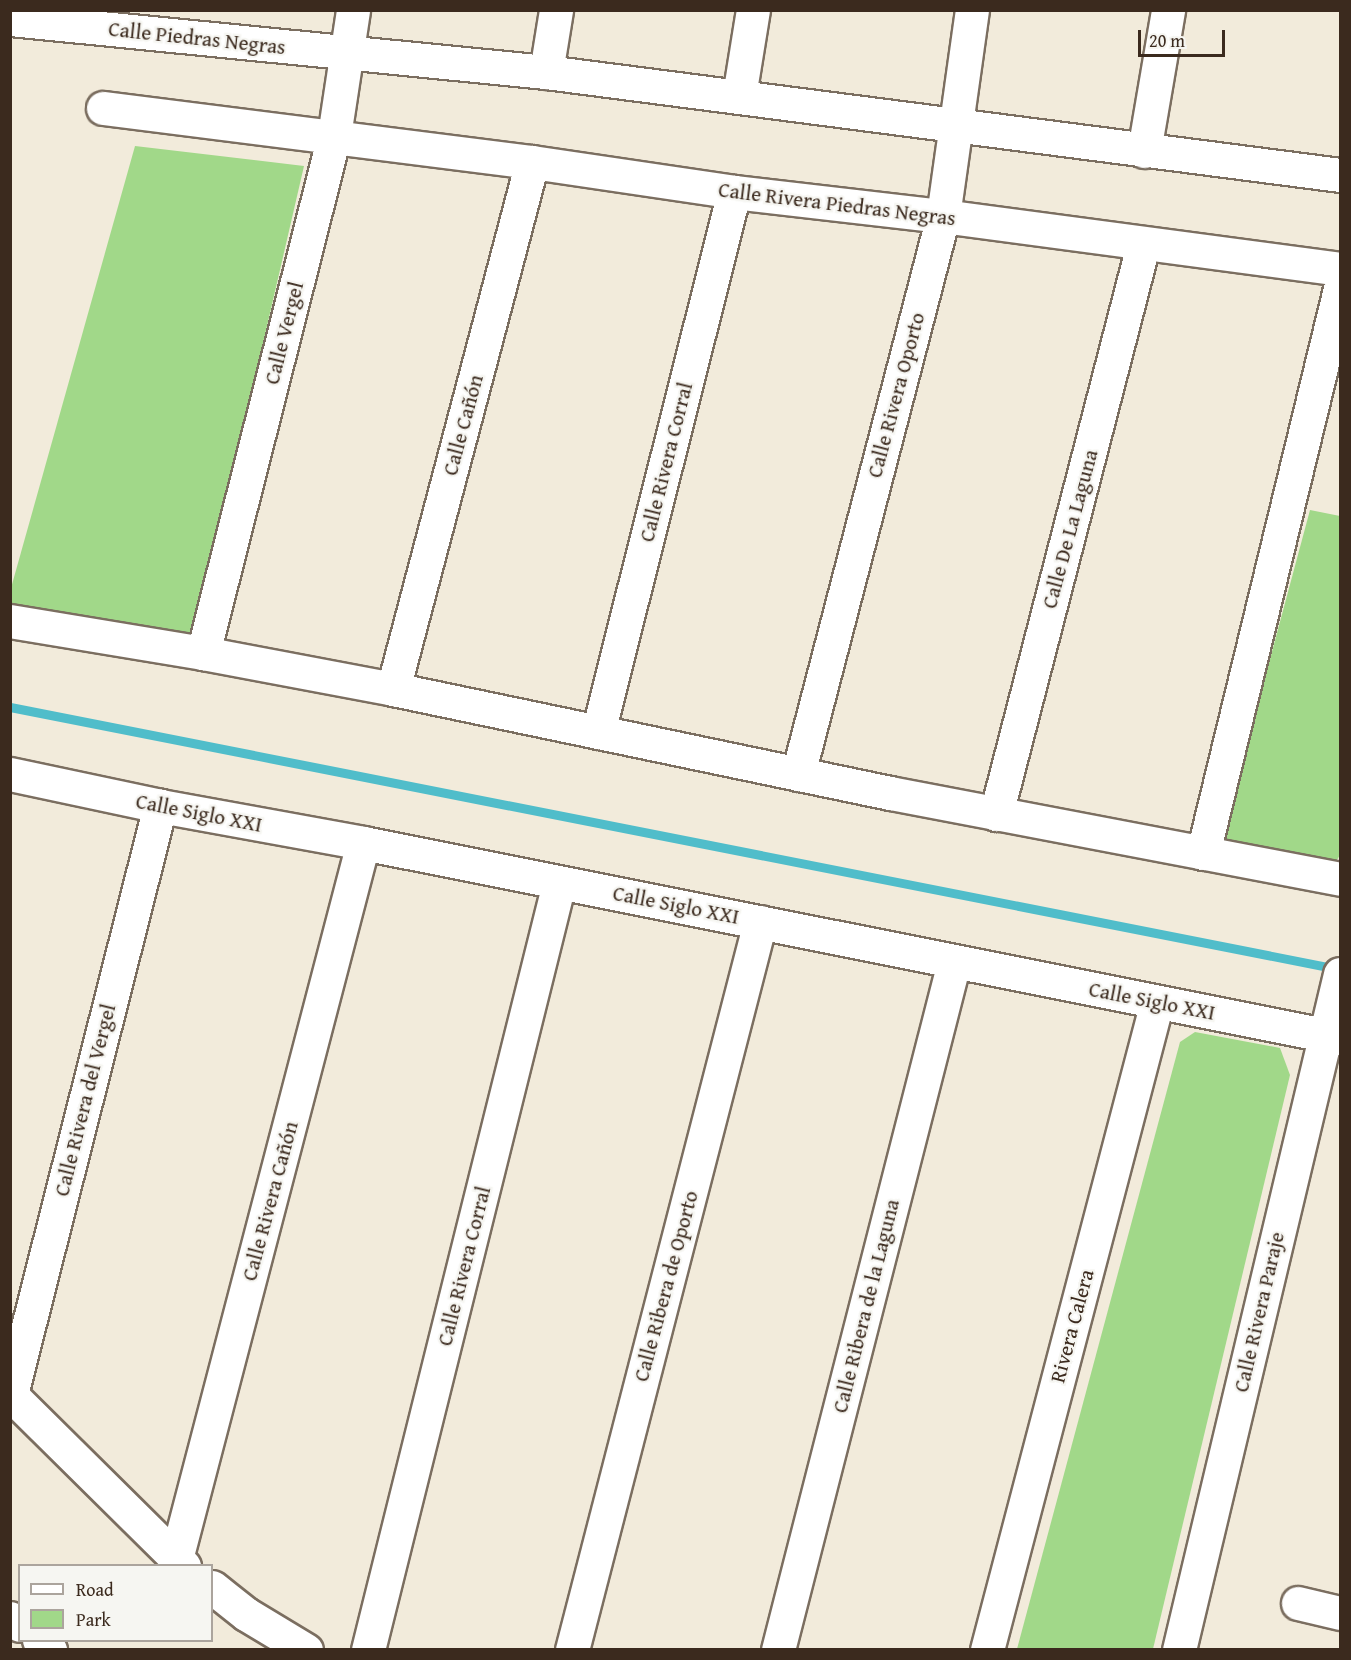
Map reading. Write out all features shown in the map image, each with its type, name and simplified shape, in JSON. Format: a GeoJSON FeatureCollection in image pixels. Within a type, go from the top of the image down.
{"type":"FeatureCollection","features":[{"type":"Feature","properties":{"kind":"street","name":"Calle Vergel"},"geometry":{"type":"LineString","coordinates":[[203,653],[334,136],[353,10]]}},
{"type":"Feature","properties":{"kind":"street"},"geometry":{"type":"LineString","coordinates":[[546,72],[556,10]]}},
{"type":"Feature","properties":{"kind":"street"},"geometry":{"type":"LineString","coordinates":[[739,96],[753,10]]}},
{"type":"Feature","properties":{"kind":"street","name":"Calle Rivera Oporto"},"geometry":{"type":"LineString","coordinates":[[798,774],[943,216],[972,10]]}},
{"type":"Feature","properties":{"kind":"street"},"geometry":{"type":"LineString","coordinates":[[1144,152],[1168,10]]}},
{"type":"Feature","properties":{"kind":"street","name":"Calle Piedras Negras"},"geometry":{"type":"LineString","coordinates":[[10,19],[347,54]]}},
{"type":"Feature","properties":{"kind":"street"},"geometry":{"type":"LineString","coordinates":[[347,54],[546,72],[739,96],[1144,152],[1341,175]]}},
{"type":"Feature","properties":{"kind":"street","name":"Calle Rivera Piedras Negras"},"geometry":{"type":"LineString","coordinates":[[103,108],[334,136],[734,192],[943,216],[1341,269]]}},
{"type":"Feature","properties":{"kind":"street","name":"Calle Cañón"},"geometry":{"type":"LineString","coordinates":[[393,689],[532,162]]}},
{"type":"Feature","properties":{"kind":"street","name":"Calle Rivera Corral"},"geometry":{"type":"LineString","coordinates":[[598,732],[734,192]]}},
{"type":"Feature","properties":{"kind":"street","name":"Calle De La Laguna"},"geometry":{"type":"LineString","coordinates":[[996,814],[1143,244]]}},
{"type":"Feature","properties":{"kind":"street"},"geometry":{"type":"LineString","coordinates":[[1203,853],[1341,289]]}},
{"type":"Feature","properties":{"kind":"street"},"geometry":{"type":"LineString","coordinates":[[10,621],[203,653],[393,689],[996,814],[1341,879]]}},
{"type":"Feature","properties":{"kind":"street","name":"Calle Siglo XXI"},"geometry":{"type":"LineString","coordinates":[[10,774],[160,807],[363,843],[1333,1037]]}},
{"type":"Feature","properties":{"kind":"street","name":"Calle Rivera del Vergel"},"geometry":{"type":"LineString","coordinates":[[11,1394],[160,807]]}},
{"type":"Feature","properties":{"kind":"street","name":"Calle Rivera Cañón"},"geometry":{"type":"LineString","coordinates":[[180,1562],[363,843]]}},
{"type":"Feature","properties":{"kind":"street","name":"Calle Rivera Corral"},"geometry":{"type":"LineString","coordinates":[[369,1650],[559,883]]}},
{"type":"Feature","properties":{"kind":"street","name":"Calle Ribera de Oporto"},"geometry":{"type":"LineString","coordinates":[[572,1650],[760,922]]}},
{"type":"Feature","properties":{"kind":"street","name":"Calle Ribera de la Laguna"},"geometry":{"type":"LineString","coordinates":[[778,1650],[954,963]]}},
{"type":"Feature","properties":{"kind":"street","name":"Calle Rivera Paraje"},"geometry":{"type":"LineString","coordinates":[[1179,1650],[1333,1037],[1337,987]]}},
{"type":"Feature","properties":{"kind":"street","name":"Rivera Calera"},"geometry":{"type":"LineString","coordinates":[[987,1650],[1157,1002]]}},
{"type":"Feature","properties":{"kind":"street"},"geometry":{"type":"LineString","coordinates":[[11,1394],[180,1562]]}},
{"type":"Feature","properties":{"kind":"street"},"geometry":{"type":"LineString","coordinates":[[213,1588],[246,1614],[306,1650]]}},
{"type":"Feature","properties":{"kind":"street"},"geometry":{"type":"LineString","coordinates":[[1298,1603],[1341,1613]]}},
{"type":"Feature","properties":{"kind":"green space"},"geometry":{"type":"Polygon","coordinates":[[[135,146],[304,166],[193,646],[11,607],[11,588],[135,146]]]}},
{"type":"Feature","properties":{"kind":"green space"},"geometry":{"type":"Polygon","coordinates":[[[1310,510],[1340,516],[1340,855],[1332,868],[1227,847],[1223,834],[1310,510]]]}},
{"type":"Feature","properties":{"kind":"green space"},"geometry":{"type":"Polygon","coordinates":[[[1195,1032],[1280,1048],[1290,1075],[1153,1649],[1017,1649],[1180,1042],[1195,1032]]]}},
{"type":"Feature","properties":{"kind":"waterway"},"geometry":{"type":"LineString","coordinates":[[10,707],[1338,969]]}}]}
